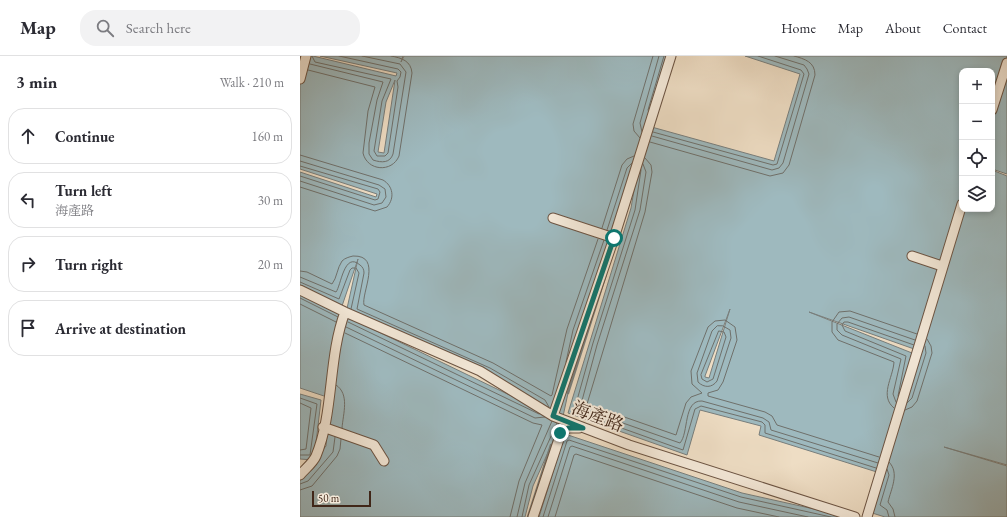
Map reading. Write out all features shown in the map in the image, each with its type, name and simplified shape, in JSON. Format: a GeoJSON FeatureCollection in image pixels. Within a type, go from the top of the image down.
{"type":"FeatureCollection","features":[{"type":"Feature","properties":{"kind":"street"},"geometry":{"type":"LineString","coordinates":[[300,79],[306,56]]}},
{"type":"Feature","properties":{"kind":"street"},"geometry":{"type":"LineString","coordinates":[[553,416],[614,238],[671,56]]}},
{"type":"Feature","properties":{"kind":"street"},"geometry":{"type":"LineString","coordinates":[[994,104],[1007,62]]}},
{"type":"Feature","properties":{"kind":"street"},"geometry":{"type":"LineString","coordinates":[[867,517],[959,212]]}},
{"type":"Feature","properties":{"kind":"street"},"geometry":{"type":"LineString","coordinates":[[553,218],[614,238]]}},
{"type":"Feature","properties":{"kind":"street"},"geometry":{"type":"LineString","coordinates":[[912,256],[942,266]]}},
{"type":"Feature","properties":{"kind":"street","name":"海產路"},"geometry":{"type":"LineString","coordinates":[[300,290],[480,371],[553,416],[687,464],[855,517]]}},
{"type":"Feature","properties":{"kind":"street"},"geometry":{"type":"LineString","coordinates":[[300,475],[316,457],[323,427],[339,328],[346,312]]}},
{"type":"Feature","properties":{"kind":"street"},"geometry":{"type":"LineString","coordinates":[[323,427],[374,445],[384,461]]}},
{"type":"Feature","properties":{"kind":"street"},"geometry":{"type":"LineString","coordinates":[[533,517],[560,433],[568,428],[583,428]]}},
{"type":"Feature","properties":{"kind":"water"},"geometry":{"type":"Polygon","coordinates":[[[300,56],[313,56],[396,76],[397,73],[320,56],[403,56],[401,62],[404,56],[669,56],[648,126],[774,161],[800,74],[745,56],[1007,56],[1007,61],[995,83],[995,68],[959,68],[959,212],[995,212],[995,171],[1007,176],[1007,465],[944,447],[1007,466],[1007,517],[885,517],[869,512],[880,473],[759,435],[761,426],[700,410],[687,455],[568,413],[631,208],[639,161],[581,333],[562,421],[533,486],[525,517],[300,517],[300,477],[313,460],[300,459],[300,394],[321,400],[314,460],[326,446],[330,398],[300,388],[300,294],[555,417],[486,376],[346,313],[358,259],[342,306],[300,285],[300,172],[376,197],[377,194],[300,169],[300,56]],[[395,80],[386,102],[378,152],[384,153],[395,80]],[[730,309],[705,376],[705,377],[709,378],[730,309]],[[809,312],[912,353],[895,420],[917,350],[809,312]]]}},
{"type":"Feature","properties":{"kind":"water"},"geometry":{"type":"Polygon","coordinates":[[[1007,66],[1007,174],[995,170],[995,104],[1007,66]]]}},
{"type":"Feature","properties":{"kind":"water"},"geometry":{"type":"Polygon","coordinates":[[[565,434],[742,493],[850,517],[539,517],[565,434]]]}},
{"type":"Feature","properties":{"kind":"waterway"},"geometry":{"type":"LineString","coordinates":[[568,393],[606,274]]}},
{"type":"Feature","properties":{"kind":"waterway"},"geometry":{"type":"LineString","coordinates":[[528,517],[551,445]]}},
{"type":"Feature","properties":{"kind":"route"},"geometry":{"type":"LineString","coordinates":[[560,433],[568,428],[583,428],[553,416],[614,238]]}}]}
